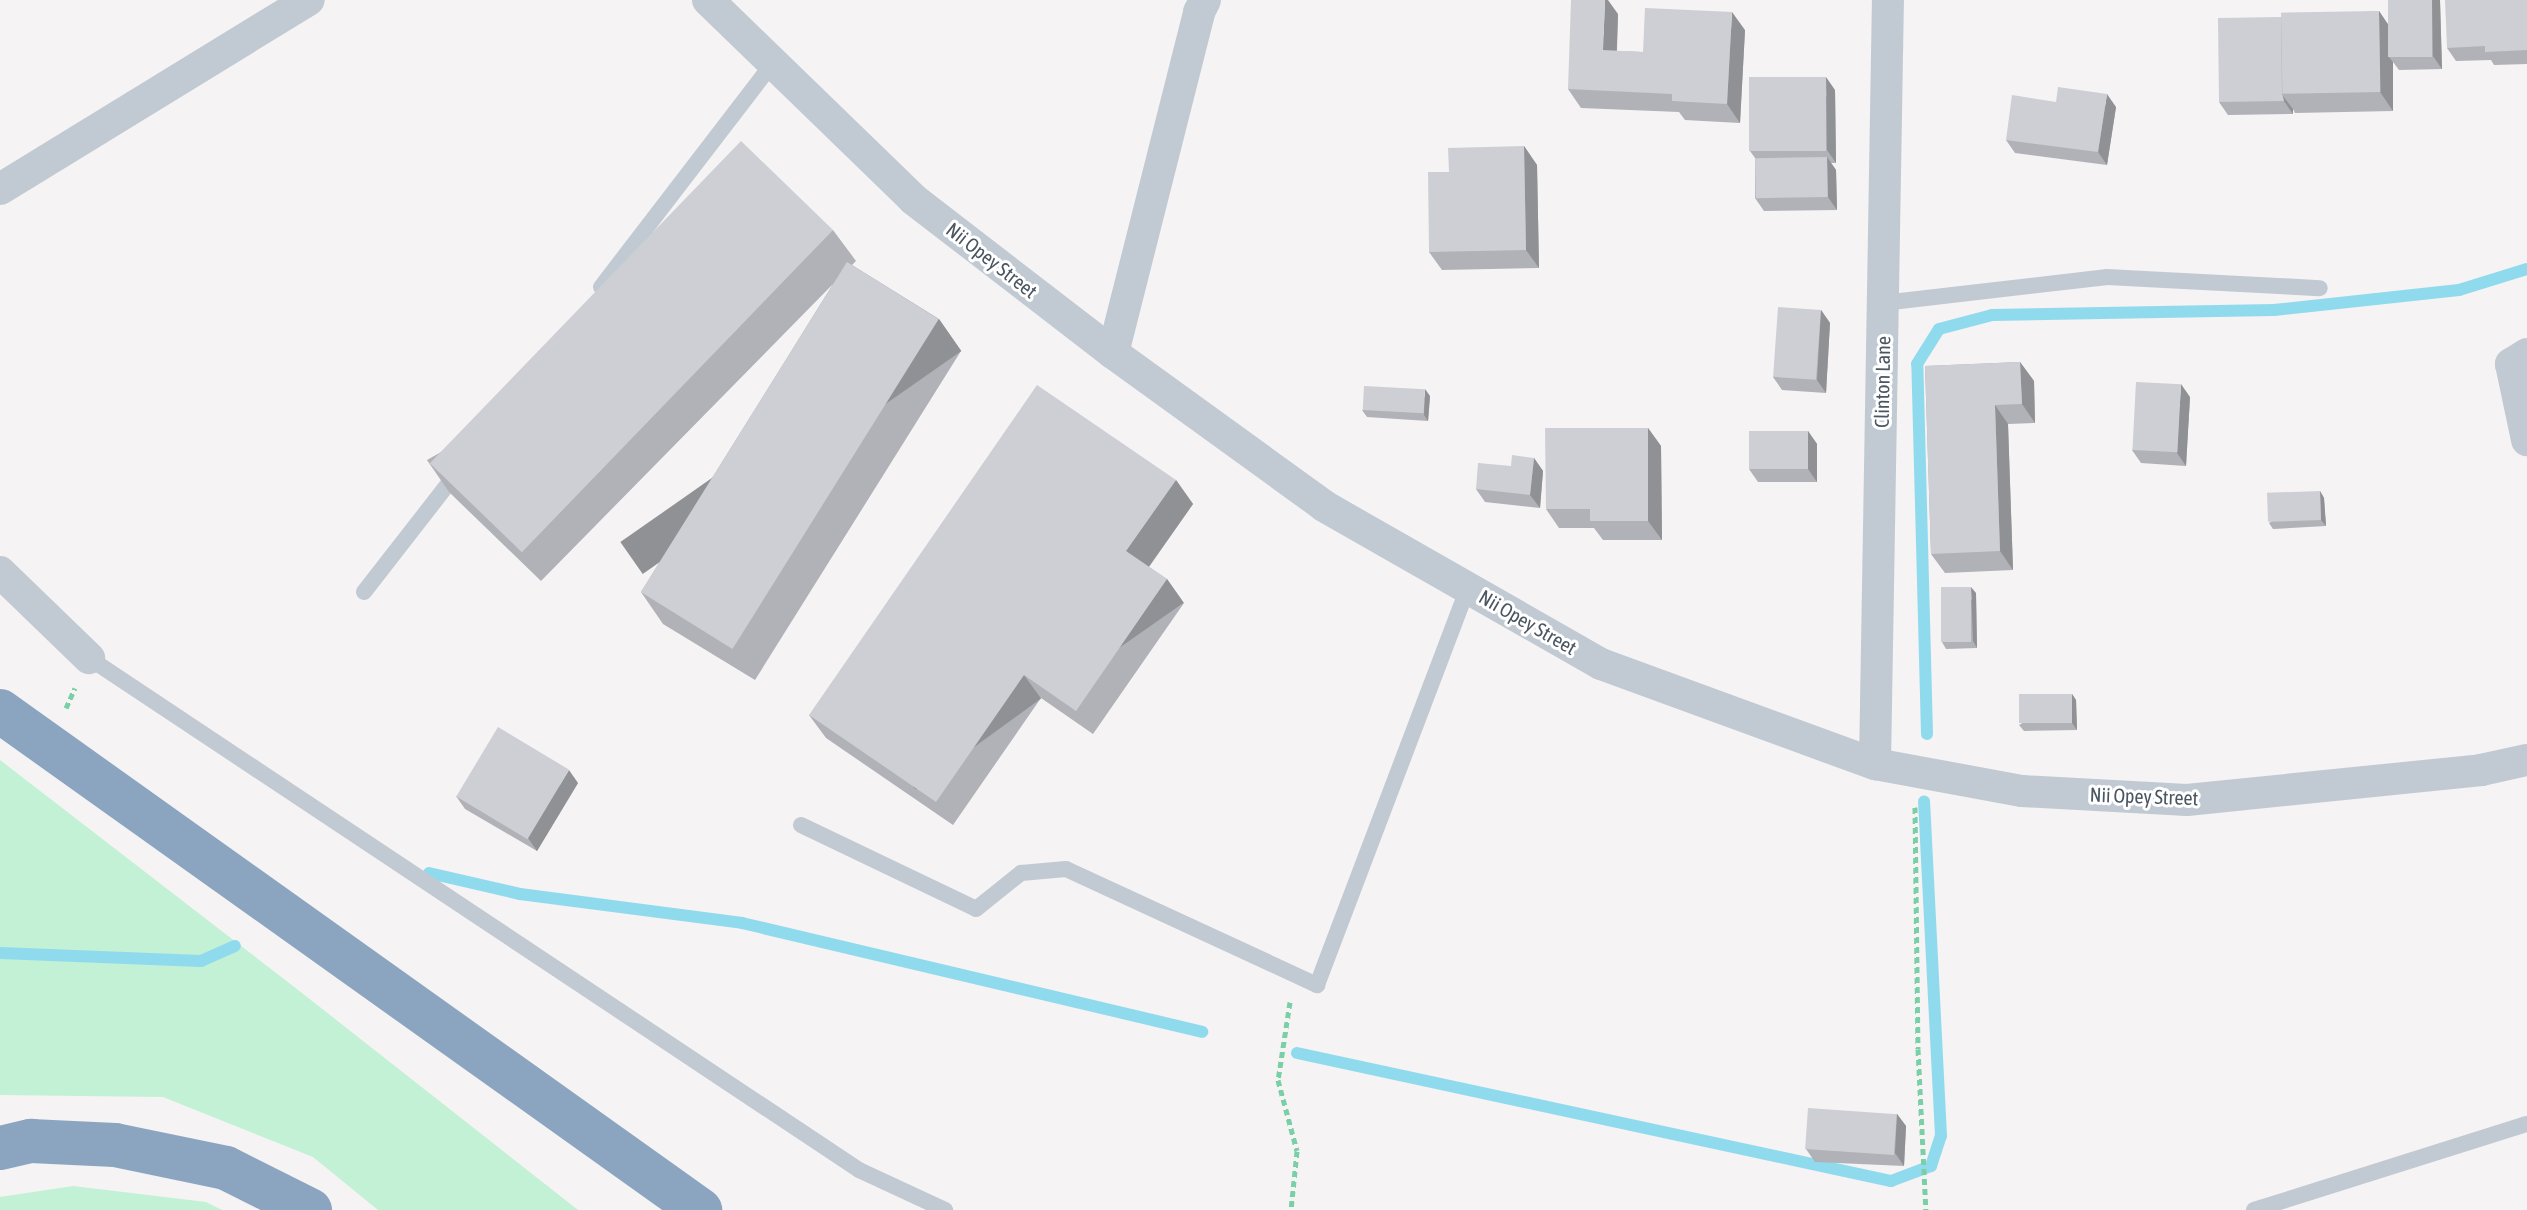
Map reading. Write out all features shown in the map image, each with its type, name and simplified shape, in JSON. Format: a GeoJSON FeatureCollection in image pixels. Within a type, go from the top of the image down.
{"type":"FeatureCollection","features":[{"type":"Feature","properties":{"kind":"highway"},"geometry":{"type":"LineString","coordinates":[[0,711],[700,1210]]}},
{"type":"Feature","properties":{"kind":"highway"},"geometry":{"type":"LineString","coordinates":[[0,1148],[31,1141],[115,1145],[226,1168],[310,1210]]}},
{"type":"Feature","properties":{"kind":"street"},"geometry":{"type":"LineString","coordinates":[[0,189],[309,0]]}},
{"type":"Feature","properties":{"kind":"street","name":"Nii Opey Street"},"geometry":{"type":"LineString","coordinates":[[708,0],[913,199],[1113,353],[1324,506],[1601,664],[1875,764],[2022,791],[2187,800],[2481,770],[2527,760]]}},
{"type":"Feature","properties":{"kind":"street"},"geometry":{"type":"LineString","coordinates":[[1113,353],[1205,0]]}},
{"type":"Feature","properties":{"kind":"street","name":"Clinton Lane"},"geometry":{"type":"LineString","coordinates":[[1875,764],[1888,0]]}},
{"type":"Feature","properties":{"kind":"street"},"geometry":{"type":"LineString","coordinates":[[2527,354],[2511,364],[2527,440]]}},
{"type":"Feature","properties":{"kind":"street"},"geometry":{"type":"LineString","coordinates":[[0,572],[89,658]]}},
{"type":"Feature","properties":{"kind":"lane"},"geometry":{"type":"LineString","coordinates":[[588,303],[773,63]]}},
{"type":"Feature","properties":{"kind":"lane"},"geometry":{"type":"LineString","coordinates":[[1883,303],[2107,277],[2320,288]]}},
{"type":"Feature","properties":{"kind":"lane"},"geometry":{"type":"LineString","coordinates":[[364,592],[471,454]]}},
{"type":"Feature","properties":{"kind":"lane"},"geometry":{"type":"LineString","coordinates":[[801,825],[976,909],[1021,873],[1066,869],[1317,985],[1468,588]]}},
{"type":"Feature","properties":{"kind":"lane"},"geometry":{"type":"LineString","coordinates":[[89,658],[859,1170],[945,1210]]}},
{"type":"Feature","properties":{"kind":"lane"},"geometry":{"type":"LineString","coordinates":[[2254,1210],[2527,1124]]}},
{"type":"Feature","properties":{"kind":"path"},"geometry":{"type":"LineString","coordinates":[[49,745],[89,658]]}},
{"type":"Feature","properties":{"kind":"path"},"geometry":{"type":"LineString","coordinates":[[1915,771],[1921,1154],[1926,1210]]}},
{"type":"Feature","properties":{"kind":"path"},"geometry":{"type":"LineString","coordinates":[[1291,1210],[1297,1151],[1278,1080],[1293,974]]}},
{"type":"Feature","properties":{"kind":"green space"},"geometry":{"type":"Polygon","coordinates":[[[0,760],[578,1210],[378,1210],[313,1157],[163,1097],[0,1095],[0,760]]]}},
{"type":"Feature","properties":{"kind":"green space"},"geometry":{"type":"Polygon","coordinates":[[[73,1186],[206,1202],[222,1210],[0,1210],[0,1197],[73,1186]]]}},
{"type":"Feature","properties":{"kind":"building"},"geometry":{"type":"Polygon","coordinates":[[[1571,0],[1605,0],[1603,50],[1643,52],[1645,8],[1732,12],[1727,104],[1672,101],[1672,94],[1568,89],[1571,0]]]}},
{"type":"Feature","properties":{"kind":"building"},"geometry":{"type":"Polygon","coordinates":[[[2388,0],[2432,0],[2432,57],[2388,57],[2388,0]]]}},
{"type":"Feature","properties":{"kind":"building"},"geometry":{"type":"Polygon","coordinates":[[[2445,0],[2527,0],[2527,50],[2485,52],[2485,46],[2447,48],[2445,0]]]}},
{"type":"Feature","properties":{"kind":"building"},"geometry":{"type":"Polygon","coordinates":[[[2379,11],[2380,92],[2282,94],[2281,13],[2379,11]]]}},
{"type":"Feature","properties":{"kind":"building"},"geometry":{"type":"Polygon","coordinates":[[[2281,17],[2284,101],[2219,102],[2218,18],[2281,17]]]}},
{"type":"Feature","properties":{"kind":"building"},"geometry":{"type":"Polygon","coordinates":[[[1749,77],[1826,77],[1826,151],[1749,151],[1749,77]]]}},
{"type":"Feature","properties":{"kind":"building"},"geometry":{"type":"Polygon","coordinates":[[[2058,87],[2107,94],[2098,152],[2006,140],[2012,95],[2056,102],[2058,87]]]}},
{"type":"Feature","properties":{"kind":"building"},"geometry":{"type":"Polygon","coordinates":[[[741,141],[833,230],[522,552],[430,463],[741,141]]]}},
{"type":"Feature","properties":{"kind":"building"},"geometry":{"type":"Polygon","coordinates":[[[1524,146],[1526,250],[1429,252],[1428,172],[1449,172],[1448,148],[1524,146]]]}},
{"type":"Feature","properties":{"kind":"building"},"geometry":{"type":"Polygon","coordinates":[[[1827,157],[1828,197],[1756,198],[1755,158],[1827,157]]]}},
{"type":"Feature","properties":{"kind":"building"},"geometry":{"type":"Polygon","coordinates":[[[847,262],[939,319],[732,649],[641,592],[847,262]]]}},
{"type":"Feature","properties":{"kind":"building"},"geometry":{"type":"Polygon","coordinates":[[[1778,307],[1821,310],[1816,380],[1773,377],[1778,307]]]}},
{"type":"Feature","properties":{"kind":"building"},"geometry":{"type":"Polygon","coordinates":[[[2020,362],[2022,404],[1995,405],[2000,551],[1931,554],[1925,366],[2020,362]]]}},
{"type":"Feature","properties":{"kind":"building"},"geometry":{"type":"Polygon","coordinates":[[[2136,382],[2181,384],[2177,452],[2132,450],[2136,382]]]}},
{"type":"Feature","properties":{"kind":"building"},"geometry":{"type":"Polygon","coordinates":[[[1037,385],[1176,480],[1126,551],[1167,579],[1076,711],[1024,675],[936,802],[809,715],[1037,385]]]}},
{"type":"Feature","properties":{"kind":"building"},"geometry":{"type":"Polygon","coordinates":[[[1364,386],[1425,389],[1424,413],[1363,410],[1364,386]]]}},
{"type":"Feature","properties":{"kind":"building"},"geometry":{"type":"Polygon","coordinates":[[[1545,428],[1648,428],[1648,521],[1590,521],[1590,509],[1546,509],[1545,428]]]}},
{"type":"Feature","properties":{"kind":"building"},"geometry":{"type":"Polygon","coordinates":[[[1749,431],[1808,431],[1808,469],[1749,469],[1749,431]]]}},
{"type":"Feature","properties":{"kind":"building"},"geometry":{"type":"Polygon","coordinates":[[[1512,455],[1534,458],[1530,495],[1476,489],[1478,463],[1511,466],[1512,455]]]}},
{"type":"Feature","properties":{"kind":"building"},"geometry":{"type":"Polygon","coordinates":[[[2320,491],[2321,520],[2268,522],[2267,493],[2320,491]]]}},
{"type":"Feature","properties":{"kind":"building"},"geometry":{"type":"Polygon","coordinates":[[[1941,587],[1971,587],[1971,642],[1941,642],[1941,587]]]}},
{"type":"Feature","properties":{"kind":"building"},"geometry":{"type":"Polygon","coordinates":[[[2019,694],[2072,694],[2072,723],[2019,723],[2019,694]]]}},
{"type":"Feature","properties":{"kind":"building"},"geometry":{"type":"Polygon","coordinates":[[[498,727],[569,770],[527,839],[456,796],[498,727]]]}},
{"type":"Feature","properties":{"kind":"building"},"geometry":{"type":"Polygon","coordinates":[[[1808,1108],[1897,1114],[1894,1155],[1805,1149],[1808,1108]]]}},
{"type":"Feature","properties":{"kind":"waterway"},"geometry":{"type":"LineString","coordinates":[[1927,734],[1917,364],[1939,329],[1992,315],[2274,310],[2459,290],[2527,269]]}},
{"type":"Feature","properties":{"kind":"waterway"},"geometry":{"type":"LineString","coordinates":[[1297,1053],[1891,1181],[1931,1166],[1941,1136],[1924,801]]}},
{"type":"Feature","properties":{"kind":"waterway"},"geometry":{"type":"LineString","coordinates":[[429,873],[520,894],[742,923],[1202,1032]]}},
{"type":"Feature","properties":{"kind":"waterway"},"geometry":{"type":"LineString","coordinates":[[0,953],[201,961],[235,946]]}}]}
